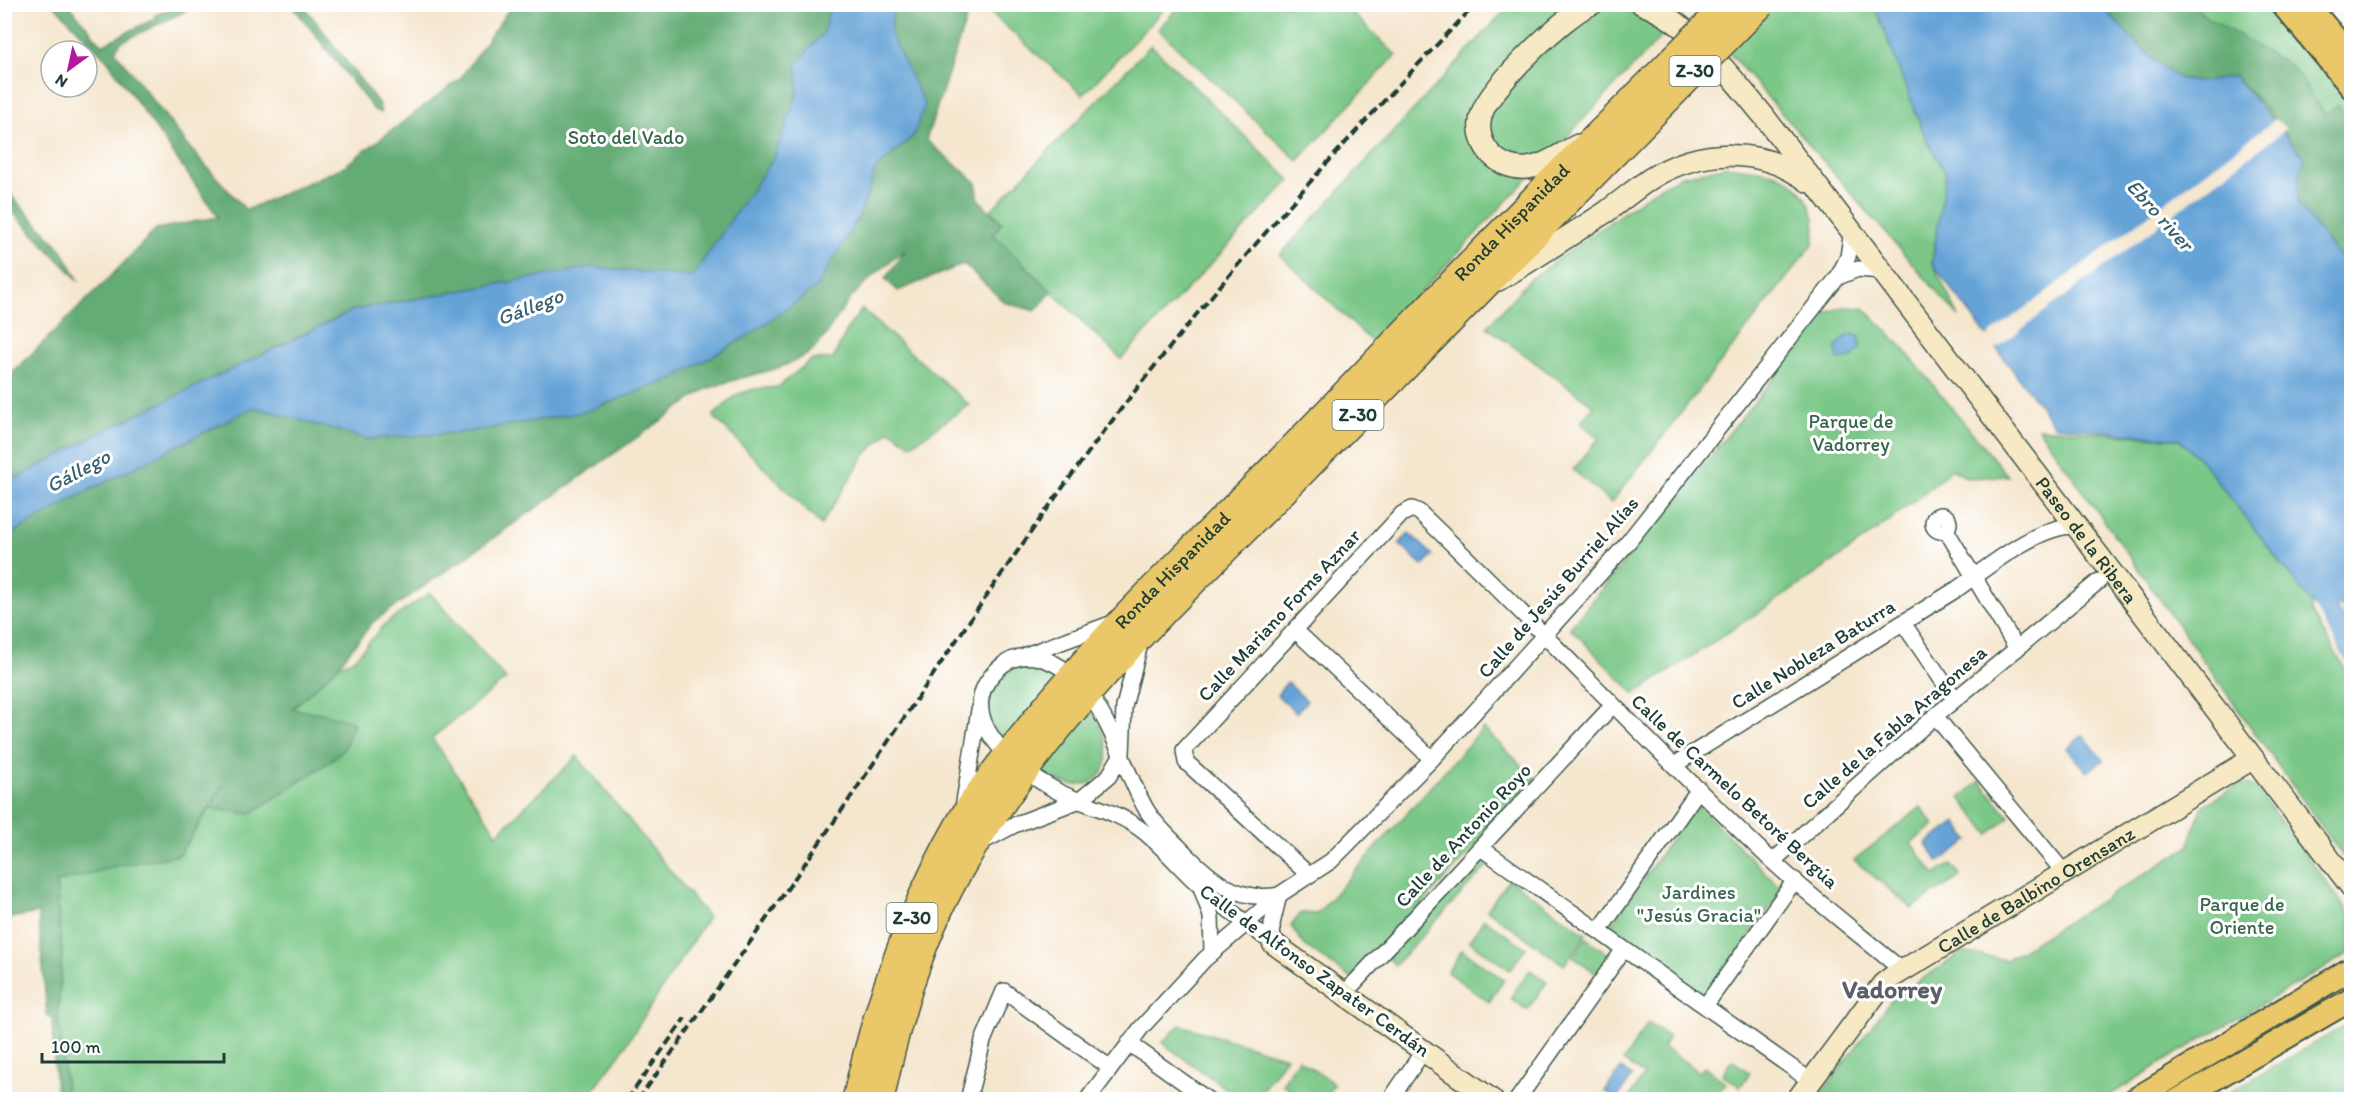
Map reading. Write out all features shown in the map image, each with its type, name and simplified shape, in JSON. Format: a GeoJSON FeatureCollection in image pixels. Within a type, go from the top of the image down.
{"type":"FeatureCollection","features":[{"type":"Feature","properties":{"kind":"highway","name":"Z-30"},"geometry":{"type":"LineString","coordinates":[[1613,131],[1728,4]]}},
{"type":"Feature","properties":{"kind":"highway","name":"Z-30"},"geometry":{"type":"LineString","coordinates":[[1613,131],[1761,4]]}},
{"type":"Feature","properties":{"kind":"highway","name":"Ronda Hispanidad"},"geometry":{"type":"LineString","coordinates":[[1135,626],[1476,292],[1613,131]]}},
{"type":"Feature","properties":{"kind":"highway","name":"Ronda Hispanidad"},"geometry":{"type":"LineString","coordinates":[[856,1100],[871,1035],[887,981],[918,904],[961,821],[1016,762],[1080,686],[1516,215],[1613,131]]}},
{"type":"Feature","properties":{"kind":"highway","name":"Ronda Hispanidad"},"geometry":{"type":"LineString","coordinates":[[880,1100],[892,1042],[914,974],[955,878],[1007,793],[1016,762]]}},
{"type":"Feature","properties":{"kind":"main road"},"geometry":{"type":"LineString","coordinates":[[1592,4],[1567,18],[1516,69],[1488,101],[1479,126],[1489,153],[1505,165],[1519,168],[1549,161],[1613,131]]}},
{"type":"Feature","properties":{"kind":"main road","name":"Paseo de la Ribera"},"geometry":{"type":"LineString","coordinates":[[1642,4],[1673,22],[1702,47],[1763,115],[2352,888]]}},
{"type":"Feature","properties":{"kind":"main road"},"geometry":{"type":"LineString","coordinates":[[2282,4],[2351,87]]}},
{"type":"Feature","properties":{"kind":"main road"},"geometry":{"type":"LineString","coordinates":[[2307,4],[2352,58]]}},
{"type":"Feature","properties":{"kind":"main road"},"geometry":{"type":"LineString","coordinates":[[1476,292],[1546,253],[1649,180],[1693,160],[1744,155],[1766,160],[1784,166],[1824,193]]}},
{"type":"Feature","properties":{"kind":"main road","name":"Calle de Balbino Orensanz"},"geometry":{"type":"LineString","coordinates":[[1797,1100],[1883,984],[2252,759]]}},
{"type":"Feature","properties":{"kind":"main road","name":"Calle de Alfonso Zapater Cerdán"},"geometry":{"type":"LineString","coordinates":[[1272,943],[1492,1100]]}},
{"type":"Feature","properties":{"kind":"main road"},"geometry":{"type":"LineString","coordinates":[[2134,1100],[2352,968]]}},
{"type":"Feature","properties":{"kind":"main road"},"geometry":{"type":"LineString","coordinates":[[2178,1100],[2352,999]]}},
{"type":"Feature","properties":{"kind":"street","name":"Calle de Jesús Burriel Alías"},"geometry":{"type":"LineString","coordinates":[[1087,1100],[1109,1067],[1174,990],[1212,952],[1279,895],[1331,861],[1432,759],[1625,546],[1838,277],[1848,257],[1852,230]]}},
{"type":"Feature","properties":{"kind":"street"},"geometry":{"type":"LineString","coordinates":[[1838,277],[1858,269],[1881,270]]}},
{"type":"Feature","properties":{"kind":"street"},"geometry":{"type":"LineString","coordinates":[[2053,528],[2061,508]]}},
{"type":"Feature","properties":{"kind":"street","name":"Calle de Carmelo Betoré Bergúa"},"geometry":{"type":"LineString","coordinates":[[1407,510],[1419,512],[1773,861],[1903,971]]}},
{"type":"Feature","properties":{"kind":"street","name":"Calle Mariano Forns Aznar"},"geometry":{"type":"LineString","coordinates":[[1309,875],[1186,762],[1184,750],[1407,510]]}},
{"type":"Feature","properties":{"kind":"street","name":"Calle Nobleza Baturra"},"geometry":{"type":"LineString","coordinates":[[1674,765],[2053,528],[2075,526]]}},
{"type":"Feature","properties":{"kind":"street"},"geometry":{"type":"LineString","coordinates":[[1946,530],[1974,577]]}},
{"type":"Feature","properties":{"kind":"street","name":"Calle de la Fabla Aragonesa"},"geometry":{"type":"LineString","coordinates":[[1974,577],[2017,649]]}},
{"type":"Feature","properties":{"kind":"street","name":"Calle de la Fabla Aragonesa"},"geometry":{"type":"LineString","coordinates":[[1773,861],[1935,716],[2099,581]]}},
{"type":"Feature","properties":{"kind":"street"},"geometry":{"type":"LineString","coordinates":[[1903,623],[1955,699]]}},
{"type":"Feature","properties":{"kind":"street"},"geometry":{"type":"LineString","coordinates":[[961,821],[984,687],[994,673],[1010,660],[1077,638],[1135,626],[1133,666],[1124,707],[1122,754],[1103,783],[1080,800],[1014,825],[975,846]]}},
{"type":"Feature","properties":{"kind":"street"},"geometry":{"type":"LineString","coordinates":[[1295,630],[1432,759]]}},
{"type":"Feature","properties":{"kind":"street"},"geometry":{"type":"LineString","coordinates":[[1025,655],[1048,660],[1080,686],[1108,725],[1139,797],[1157,824],[1205,873],[1223,887],[1266,898],[1279,895],[1272,924],[1272,943]]}},
{"type":"Feature","properties":{"kind":"street","name":"Calle de Antonio Royo"},"geometry":{"type":"LineString","coordinates":[[1344,994],[1613,705]]}},
{"type":"Feature","properties":{"kind":"street","name":"Calle de Alfonso Zapater Cerdán"},"geometry":{"type":"LineString","coordinates":[[980,707],[989,735],[1016,762],[1052,788],[1138,827],[1199,885],[1272,943]]}},
{"type":"Feature","properties":{"kind":"street"},"geometry":{"type":"LineString","coordinates":[[1935,716],[2062,870]]}},
{"type":"Feature","properties":{"kind":"street"},"geometry":{"type":"LineString","coordinates":[[1599,931],[1699,789]]}},
{"type":"Feature","properties":{"kind":"street"},"geometry":{"type":"LineString","coordinates":[[1481,848],[1800,1074]]}},
{"type":"Feature","properties":{"kind":"street"},"geometry":{"type":"LineString","coordinates":[[1705,1006],[1796,880]]}},
{"type":"Feature","properties":{"kind":"street"},"geometry":{"type":"LineString","coordinates":[[1199,885],[1206,895],[1211,916],[1212,952]]}},
{"type":"Feature","properties":{"kind":"street"},"geometry":{"type":"LineString","coordinates":[[1517,1100],[1624,949]]}},
{"type":"Feature","properties":{"kind":"street"},"geometry":{"type":"LineString","coordinates":[[968,1100],[983,1041],[1004,991],[1109,1067]]}},
{"type":"Feature","properties":{"kind":"street"},"geometry":{"type":"LineString","coordinates":[[1129,1043],[1208,1100]]}},
{"type":"Feature","properties":{"kind":"street"},"geometry":{"type":"LineString","coordinates":[[1390,1100],[1424,1050]]}},
{"type":"Feature","properties":{"kind":"green space"},"geometry":{"type":"Polygon","coordinates":[[[1182,4],[1344,5],[1396,55],[1298,161],[1158,29],[1182,4]]]}},
{"type":"Feature","properties":{"kind":"green space","name":"Soto del Vado"},"geometry":{"type":"Polygon","coordinates":[[[54,5],[69,5],[97,39],[87,39],[54,5]]]}},
{"type":"Feature","properties":{"kind":"green space","name":"Soto del Vado"},"geometry":{"type":"Polygon","coordinates":[[[181,5],[198,5],[121,42],[115,51],[189,147],[246,210],[343,167],[460,79],[512,5],[830,5],[824,32],[796,64],[798,91],[775,156],[692,278],[593,267],[354,310],[112,427],[15,479],[5,481],[5,380],[156,229],[218,217],[108,61],[99,52],[99,41],[102,45],[156,18],[155,15],[181,5]]]}},
{"type":"Feature","properties":{"kind":"green space"},"geometry":{"type":"Polygon","coordinates":[[[292,5],[303,5],[379,104],[381,113],[374,110],[292,5]]]}},
{"type":"Feature","properties":{"kind":"green space"},"geometry":{"type":"Polygon","coordinates":[[[894,5],[971,5],[926,140],[976,182],[979,200],[1002,223],[993,234],[1052,292],[1035,311],[1004,302],[964,264],[898,291],[885,279],[906,250],[861,287],[843,308],[825,336],[809,353],[784,366],[705,390],[373,622],[338,666],[292,709],[321,713],[354,723],[344,749],[328,763],[250,814],[210,808],[224,784],[179,855],[116,866],[56,883],[62,954],[58,1013],[67,1099],[56,1099],[52,1017],[47,1015],[38,913],[5,919],[5,537],[78,496],[254,407],[367,439],[467,432],[584,412],[674,378],[749,335],[860,215],[875,170],[913,136],[925,105],[889,33],[894,5]]]}},
{"type":"Feature","properties":{"kind":"green space"},"geometry":{"type":"Polygon","coordinates":[[[982,5],[1168,5],[1083,95],[982,5]]]}},
{"type":"Feature","properties":{"kind":"green space"},"geometry":{"type":"Polygon","coordinates":[[[1510,5],[1870,5],[1877,12],[1926,139],[1946,173],[1932,262],[1959,317],[1689,7],[1373,343],[1280,255],[1510,5]]]}},
{"type":"Feature","properties":{"kind":"green space"},"geometry":{"type":"Polygon","coordinates":[[[2101,5],[2272,5],[2351,100],[2351,272],[2299,176],[2287,135],[2234,76],[2206,82],[2101,5]]]}},
{"type":"Feature","properties":{"kind":"green space"},"geometry":{"type":"Polygon","coordinates":[[[2101,5],[2193,5],[2205,16],[2292,67],[2325,114],[2338,105],[2351,122],[2351,272],[2298,204],[2294,151],[2283,128],[2262,104],[2234,76],[2206,82],[2193,82],[2179,78],[2138,44],[2101,5]]]}},
{"type":"Feature","properties":{"kind":"green space"},"geometry":{"type":"Polygon","coordinates":[[[1151,45],[1290,180],[1121,359],[992,234],[1002,223],[991,210],[1151,45]]]}},
{"type":"Feature","properties":{"kind":"green space"},"geometry":{"type":"Polygon","coordinates":[[[1727,166],[1773,173],[1795,185],[1806,199],[1813,216],[1815,235],[1813,244],[1611,503],[1573,470],[1599,438],[1580,423],[1594,406],[1487,327],[1529,280],[1655,190],[1679,177],[1727,166]]]}},
{"type":"Feature","properties":{"kind":"green space"},"geometry":{"type":"Polygon","coordinates":[[[5,189],[62,250],[79,281],[5,204],[5,189]]]}},
{"type":"Feature","properties":{"kind":"green space","name":"Parque de Vadorrey"},"geometry":{"type":"Polygon","coordinates":[[[1843,307],[1864,308],[1903,348],[2008,476],[1967,478],[1952,469],[1838,559],[1635,694],[1570,628],[1827,313],[1843,307]]]}},
{"type":"Feature","properties":{"kind":"green space"},"geometry":{"type":"Polygon","coordinates":[[[862,309],[969,405],[911,445],[890,430],[864,456],[821,525],[713,416],[736,395],[754,389],[778,387],[811,360],[833,359],[848,328],[862,309]]]}},
{"type":"Feature","properties":{"kind":"green space"},"geometry":{"type":"Polygon","coordinates":[[[2038,428],[2179,439],[2204,464],[2314,606],[2310,610],[2351,679],[2351,868],[2038,428]]]}},
{"type":"Feature","properties":{"kind":"green space"},"geometry":{"type":"Polygon","coordinates":[[[430,593],[506,679],[432,738],[497,834],[577,756],[708,917],[620,1054],[586,1099],[67,1099],[58,1013],[62,954],[56,883],[116,866],[179,855],[210,808],[250,814],[321,713],[291,710],[338,666],[354,659],[386,623],[430,593]]]}},
{"type":"Feature","properties":{"kind":"green space"},"geometry":{"type":"Polygon","coordinates":[[[1031,664],[1047,668],[1060,676],[1005,743],[991,724],[987,703],[990,693],[1002,676],[1011,670],[1031,664]]]}},
{"type":"Feature","properties":{"kind":"green space"},"geometry":{"type":"Polygon","coordinates":[[[1089,708],[1101,727],[1107,745],[1107,761],[1101,774],[1091,782],[1077,785],[1058,782],[1037,771],[1089,708]]]}},
{"type":"Feature","properties":{"kind":"green space"},"geometry":{"type":"Polygon","coordinates":[[[1483,728],[1537,780],[1352,979],[1304,945],[1291,926],[1301,913],[1317,914],[1483,728]]]}},
{"type":"Feature","properties":{"kind":"green space"},"geometry":{"type":"Polygon","coordinates":[[[1980,781],[2009,817],[1989,834],[1960,798],[1980,781]]]}},
{"type":"Feature","properties":{"kind":"green space","name":"Parque de Oriente"},"geometry":{"type":"Polygon","coordinates":[[[2241,784],[2248,784],[2256,788],[2351,915],[2351,952],[2174,1055],[2104,1099],[1817,1099],[1893,998],[1963,952],[2006,960],[2188,847],[2202,806],[2241,784]]]}},
{"type":"Feature","properties":{"kind":"green space","name":"Jardines \"Jesús Gracia\""},"geometry":{"type":"Polygon","coordinates":[[[1696,804],[1783,890],[1705,999],[1607,930],[1696,804]]]}},
{"type":"Feature","properties":{"kind":"green space"},"geometry":{"type":"Polygon","coordinates":[[[1921,807],[1934,825],[1911,843],[1935,875],[1951,864],[1961,876],[1912,908],[1854,860],[1921,807]]]}},
{"type":"Feature","properties":{"kind":"green space"},"geometry":{"type":"Polygon","coordinates":[[[1480,856],[1489,864],[1395,965],[1387,957],[1480,856]]]}},
{"type":"Feature","properties":{"kind":"green space"},"geometry":{"type":"Polygon","coordinates":[[[1509,879],[1586,934],[1564,965],[1487,910],[1509,879]]]}},
{"type":"Feature","properties":{"kind":"green space"},"geometry":{"type":"Polygon","coordinates":[[[1484,919],[1526,948],[1510,970],[1469,941],[1484,919]]]}},
{"type":"Feature","properties":{"kind":"green space"},"geometry":{"type":"Polygon","coordinates":[[[1586,938],[1611,956],[1598,975],[1573,956],[1586,938]]]}},
{"type":"Feature","properties":{"kind":"green space"},"geometry":{"type":"Polygon","coordinates":[[[1462,950],[1504,980],[1489,1002],[1447,972],[1462,950]]]}},
{"type":"Feature","properties":{"kind":"green space"},"geometry":{"type":"Polygon","coordinates":[[[1530,970],[1547,982],[1527,1010],[1510,998],[1530,970]]]}},
{"type":"Feature","properties":{"kind":"green space"},"geometry":{"type":"Polygon","coordinates":[[[2351,1022],[2351,1099],[2218,1099],[2351,1022]]]}},
{"type":"Feature","properties":{"kind":"green space"},"geometry":{"type":"Polygon","coordinates":[[[1648,1023],[1669,1037],[1663,1047],[1700,1072],[1704,1067],[1726,1083],[1714,1099],[1629,1098],[1644,1075],[1623,1061],[1648,1023]]]}},
{"type":"Feature","properties":{"kind":"green space"},"geometry":{"type":"Polygon","coordinates":[[[1180,1025],[1286,1057],[1256,1099],[1241,1099],[1162,1043],[1180,1025]]]}},
{"type":"Feature","properties":{"kind":"green space"},"geometry":{"type":"Polygon","coordinates":[[[1298,1059],[1334,1084],[1323,1099],[1305,1099],[1282,1084],[1298,1059]]]}},
{"type":"Feature","properties":{"kind":"green space"},"geometry":{"type":"Polygon","coordinates":[[[1732,1060],[1750,1073],[1740,1087],[1722,1074],[1732,1060]]]}},
{"type":"Feature","properties":{"kind":"water","name":"Gállego"},"geometry":{"type":"Polygon","coordinates":[[[830,5],[894,5],[890,33],[925,105],[913,136],[875,170],[860,215],[817,287],[749,335],[674,378],[584,412],[467,432],[367,439],[254,407],[78,496],[5,537],[5,481],[15,479],[112,427],[354,310],[593,267],[692,277],[775,156],[798,91],[796,64],[824,32],[830,5]]]}},
{"type":"Feature","properties":{"kind":"water","name":"Ebro river"},"geometry":{"type":"Polygon","coordinates":[[[1870,5],[2101,5],[2150,55],[2179,78],[2200,81],[2234,76],[2305,158],[2299,177],[2298,204],[2351,272],[2351,624],[2340,604],[2336,607],[2351,632],[2351,669],[2314,606],[2204,464],[2179,439],[2055,426],[1932,263],[1946,173],[1926,139],[1877,12],[1870,5]]]}},
{"type":"Feature","properties":{"kind":"water"},"geometry":{"type":"Polygon","coordinates":[[[1853,334],[1860,337],[1860,348],[1852,358],[1838,360],[1836,348],[1845,337],[1853,334]]]}},
{"type":"Feature","properties":{"kind":"water"},"geometry":{"type":"Polygon","coordinates":[[[1409,533],[1433,555],[1423,566],[1399,544],[1409,533]]]}},
{"type":"Feature","properties":{"kind":"water"},"geometry":{"type":"Polygon","coordinates":[[[1287,682],[1307,701],[1296,713],[1277,695],[1287,682]]]}},
{"type":"Feature","properties":{"kind":"water"},"geometry":{"type":"Polygon","coordinates":[[[2083,735],[2103,760],[2087,772],[2067,748],[2083,735]]]}},
{"type":"Feature","properties":{"kind":"water"},"geometry":{"type":"Polygon","coordinates":[[[1956,822],[1969,840],[1939,862],[1926,844],[1956,822]]]}},
{"type":"Feature","properties":{"kind":"water"},"geometry":{"type":"Polygon","coordinates":[[[1621,1068],[1632,1076],[1617,1099],[1605,1091],[1621,1068]]]}},
{"type":"Feature","properties":{"kind":"pier"},"geometry":{"type":"Polygon","coordinates":[[[2276,119],[2286,129],[1994,350],[1985,338],[2276,119]]]}},
{"type":"Feature","properties":{"kind":"pier"},"geometry":{"type":"Polygon","coordinates":[[[2314,606],[2351,669],[2352,672],[2312,608],[2314,606]]]}},
{"type":"Feature","properties":{"kind":"railway"},"geometry":{"type":"LineString","coordinates":[[638,1100],[842,810],[1053,500],[1128,400],[1211,297],[1296,198],[1476,4]]}},
{"type":"Feature","properties":{"kind":"railway"},"geometry":{"type":"LineString","coordinates":[[627,1100],[685,1018]]}},
{"type":"Feature","properties":{"kind":"district","name":"Vadorrey"},"geometry":{"type":"Point","coordinates":[1892,989]}}]}
